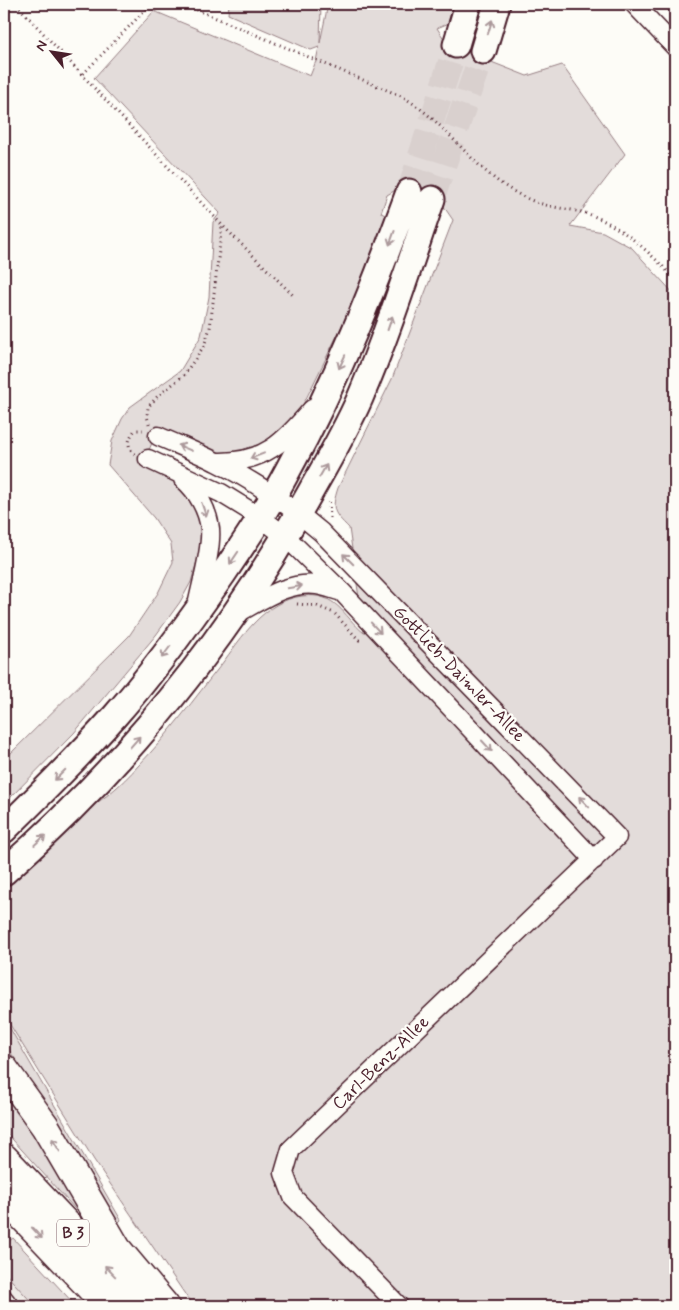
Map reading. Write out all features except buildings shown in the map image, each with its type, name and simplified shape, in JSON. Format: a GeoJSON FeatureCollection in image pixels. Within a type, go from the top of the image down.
{"type":"FeatureCollection","features":[{"type":"Feature","properties":{"kind":"highway"},"geometry":{"type":"LineString","coordinates":[[4,1069],[45,1126],[117,1249],[166,1306]]}},
{"type":"Feature","properties":{"kind":"highway","name":"B 3"},"geometry":{"type":"LineString","coordinates":[[4,1158],[144,1306]]}},
{"type":"Feature","properties":{"kind":"highway","name":"B 3"},"geometry":{"type":"LineString","coordinates":[[4,1197],[108,1306]]}},
{"type":"Feature","properties":{"kind":"main road"},"geometry":{"type":"LineString","coordinates":[[456,45],[468,4]]}},
{"type":"Feature","properties":{"kind":"main road"},"geometry":{"type":"LineString","coordinates":[[482,51],[497,4]]}},
{"type":"Feature","properties":{"kind":"main road"},"geometry":{"type":"LineString","coordinates":[[4,830],[66,769],[115,716],[150,674],[196,613],[274,495],[330,387],[368,300],[408,192]]}},
{"type":"Feature","properties":{"kind":"main road"},"geometry":{"type":"LineString","coordinates":[[4,872],[46,834],[108,771],[179,690],[235,615],[299,514],[359,400],[385,337],[432,199]]}},
{"type":"Feature","properties":{"kind":"street"},"geometry":{"type":"LineString","coordinates":[[634,4],[675,47]]}},
{"type":"Feature","properties":{"kind":"street"},"geometry":{"type":"LineString","coordinates":[[217,462],[248,460],[269,451],[291,434],[330,387]]}},
{"type":"Feature","properties":{"kind":"street","name":"Gottlieb-Daimler-Allee"},"geometry":{"type":"LineString","coordinates":[[158,436],[217,462],[274,495],[321,532],[618,837]]}},
{"type":"Feature","properties":{"kind":"street","name":"Gottlieb-Daimler-Allee"},"geometry":{"type":"LineString","coordinates":[[148,459],[221,493],[260,517],[285,536],[385,637],[594,860]]}},
{"type":"Feature","properties":{"kind":"street"},"geometry":{"type":"LineString","coordinates":[[175,471],[194,488],[201,501],[210,527],[207,557],[196,613]]}},
{"type":"Feature","properties":{"kind":"street"},"geometry":{"type":"LineString","coordinates":[[235,615],[286,588],[317,585],[342,592]]}},
{"type":"Feature","properties":{"kind":"street","name":"Carl-Benz-Allee"},"geometry":{"type":"LineString","coordinates":[[398,1306],[292,1197],[284,1173],[291,1149],[618,837]]}},
{"type":"Feature","properties":{"kind":"lane"},"geometry":{"type":"LineString","coordinates":[[4,1292],[15,1306]]}},
{"type":"Feature","properties":{"kind":"path"},"geometry":{"type":"LineString","coordinates":[[16,4],[222,225],[295,297]]}},
{"type":"Feature","properties":{"kind":"path"},"geometry":{"type":"LineString","coordinates":[[83,74],[151,4]]}},
{"type":"Feature","properties":{"kind":"path"},"geometry":{"type":"LineString","coordinates":[[183,4],[401,96],[418,105],[496,180],[541,204],[590,215],[615,227],[648,251],[675,279]]}},
{"type":"Feature","properties":{"kind":"path"},"geometry":{"type":"LineString","coordinates":[[158,436],[149,425],[146,416],[148,407],[156,397],[184,375],[204,346],[210,328],[222,225]]}},
{"type":"Feature","properties":{"kind":"path"},"geometry":{"type":"LineString","coordinates":[[148,459],[134,454],[130,450],[128,444],[131,435],[135,430],[141,430],[158,436]]}},
{"type":"Feature","properties":{"kind":"path"},"geometry":{"type":"LineString","coordinates":[[286,588],[291,603],[317,606],[334,613],[359,640],[385,637]]}},
{"type":"Feature","properties":{"kind":"shaded area"},"geometry":{"type":"Polygon","coordinates":[[[229,4],[321,4],[320,43],[328,4],[458,4],[454,21],[437,28],[448,45],[527,76],[562,65],[625,154],[570,226],[603,232],[632,248],[675,295],[675,1306],[193,1306],[94,1160],[4,1015],[4,887],[78,816],[121,784],[171,729],[246,632],[276,605],[288,599],[302,596],[323,598],[338,606],[364,633],[349,528],[337,514],[334,506],[335,501],[338,488],[392,379],[453,220],[440,201],[404,185],[387,195],[381,213],[390,217],[363,283],[298,415],[277,441],[249,451],[226,455],[209,453],[158,430],[142,465],[176,483],[194,501],[201,526],[201,547],[191,582],[180,602],[156,635],[74,733],[4,804],[4,760],[129,636],[158,593],[173,562],[171,544],[154,518],[108,465],[112,441],[130,407],[180,371],[201,336],[209,297],[213,222],[220,213],[94,78],[154,11],[310,76],[319,47],[311,50],[228,14],[229,4]]]}},
{"type":"Feature","properties":{"kind":"shaded area"},"geometry":{"type":"Polygon","coordinates":[[[4,1018],[121,1220],[118,1223],[4,1043],[4,1018]]]}},
{"type":"Feature","properties":{"kind":"shaded area"},"geometry":{"type":"Polygon","coordinates":[[[4,1086],[94,1230],[4,1130],[4,1086]]]}},
{"type":"Feature","properties":{"kind":"shaded area"},"geometry":{"type":"Polygon","coordinates":[[[13,1238],[76,1306],[35,1306],[4,1272],[4,1245],[13,1238]]]}},
{"type":"Feature","properties":{"kind":"shaded area"},"geometry":{"type":"Polygon","coordinates":[[[4,1273],[35,1306],[4,1306],[4,1273]]]}},
{"type":"Feature","properties":{"kind":"tunnel"},"geometry":{"type":"LineString","coordinates":[[409,192],[456,45]]}},
{"type":"Feature","properties":{"kind":"tunnel"},"geometry":{"type":"LineString","coordinates":[[432,199],[483,51]]}}]}
